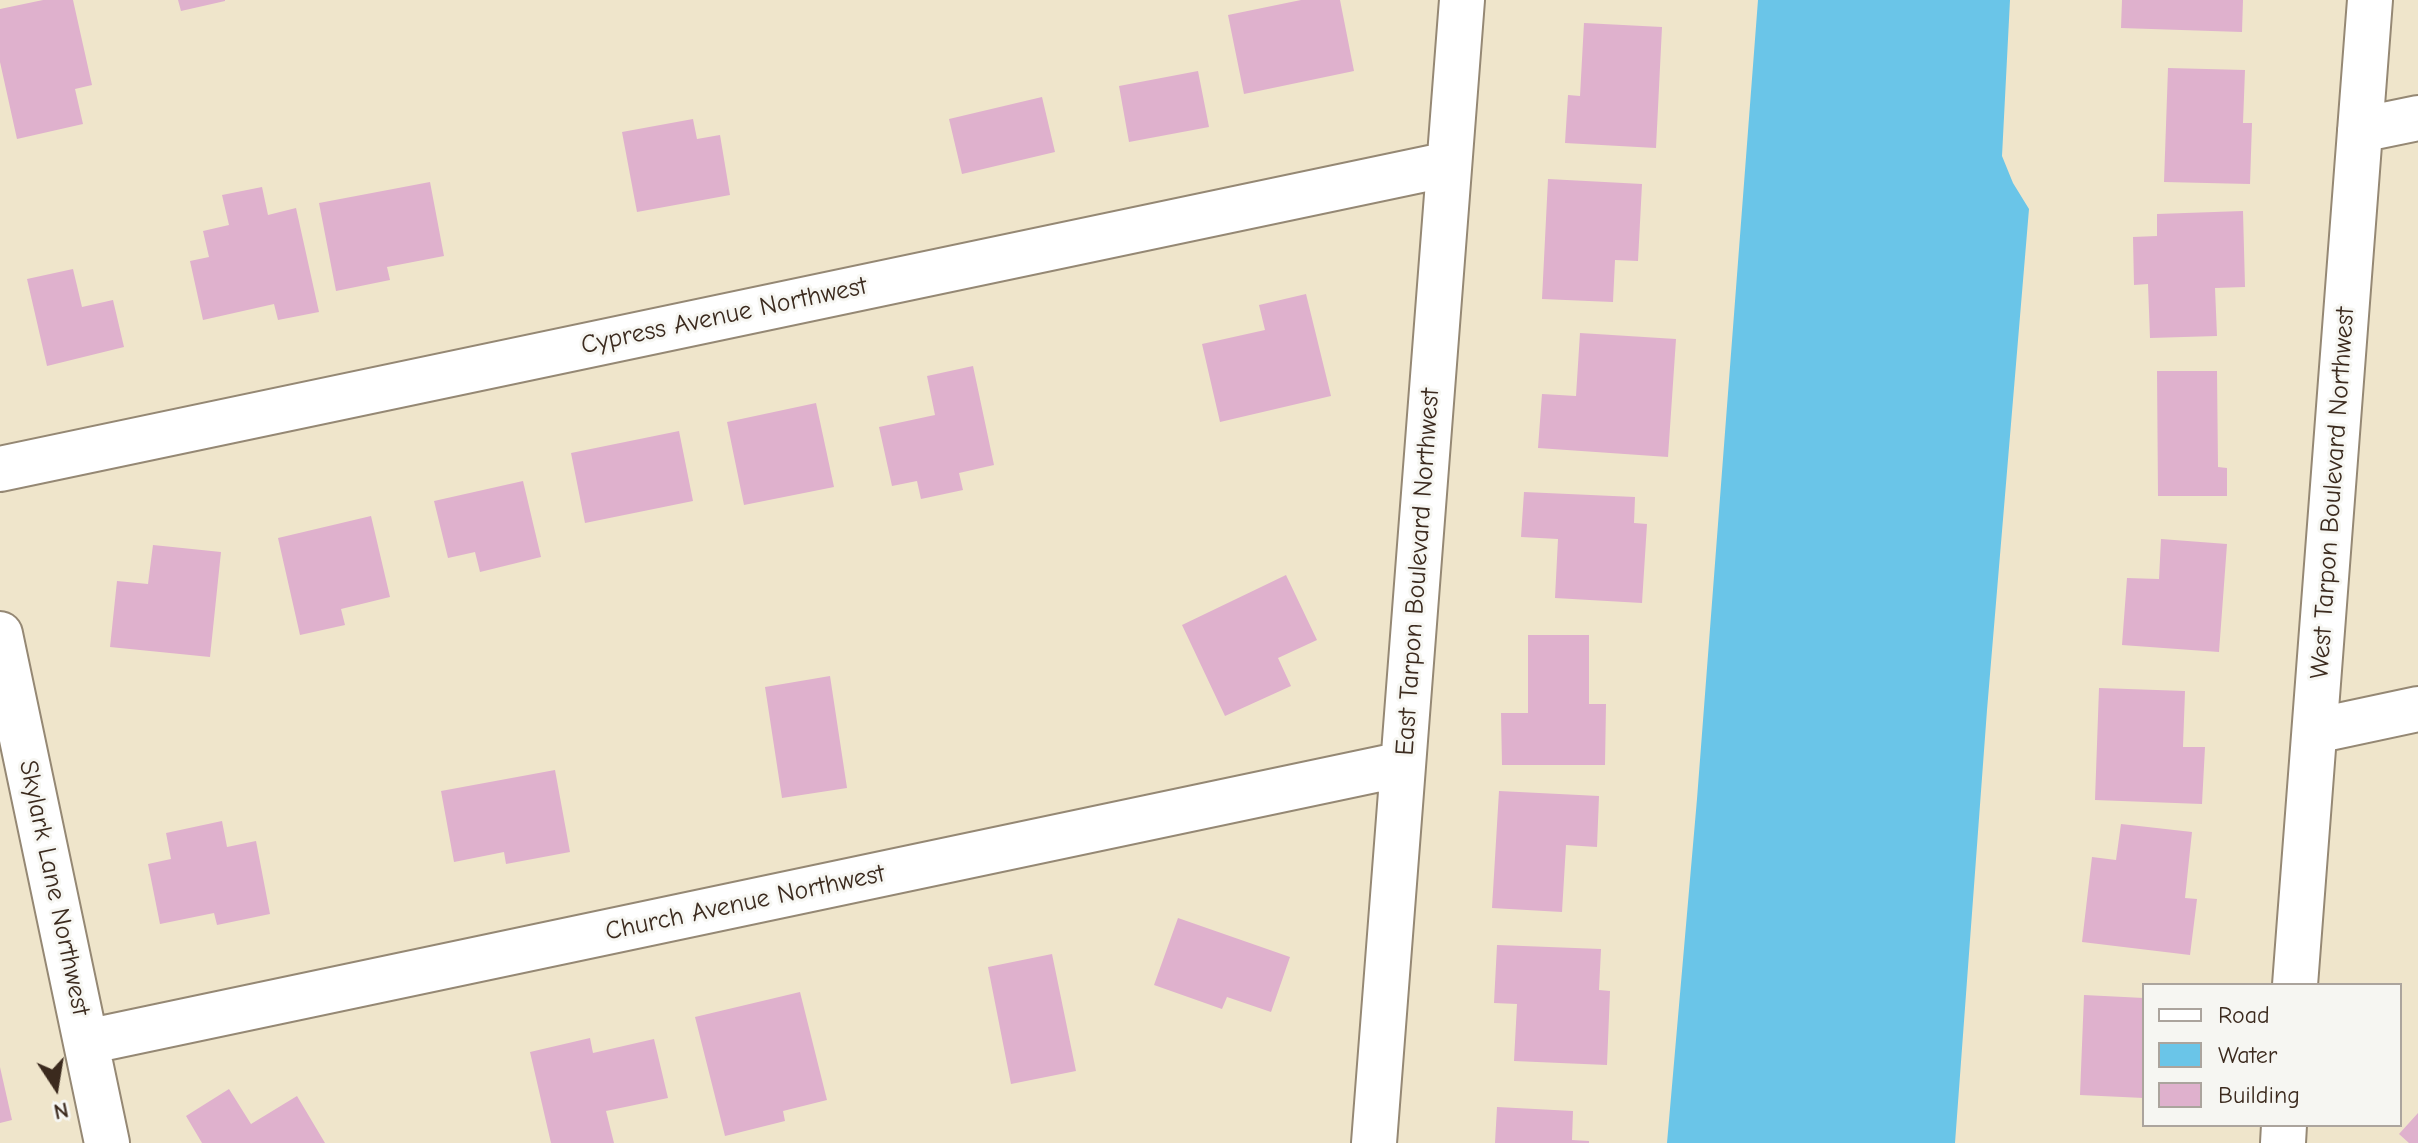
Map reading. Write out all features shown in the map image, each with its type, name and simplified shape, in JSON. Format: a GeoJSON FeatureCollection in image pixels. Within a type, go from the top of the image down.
{"type":"FeatureCollection","features":[{"type":"Feature","properties":{"kind":"street","name":"East Tarpon Boulevard Northwest"},"geometry":{"type":"LineString","coordinates":[[1374,1143],[1462,0]]}},
{"type":"Feature","properties":{"kind":"street","name":"West Tarpon Boulevard Northwest"},"geometry":{"type":"LineString","coordinates":[[2295,983],[2370,0]]}},
{"type":"Feature","properties":{"kind":"street"},"geometry":{"type":"LineString","coordinates":[[2360,130],[2418,118]]}},
{"type":"Feature","properties":{"kind":"street","name":"Cypress Avenue Northwest"},"geometry":{"type":"LineString","coordinates":[[0,469],[1449,164]]}},
{"type":"Feature","properties":{"kind":"street","name":"Skylark Lane Northwest"},"geometry":{"type":"LineString","coordinates":[[0,634],[107,1143]]}},
{"type":"Feature","properties":{"kind":"street"},"geometry":{"type":"LineString","coordinates":[[2315,731],[2418,709]]}},
{"type":"Feature","properties":{"kind":"street","name":"Church Avenue Northwest"},"geometry":{"type":"LineString","coordinates":[[86,1042],[1403,764]]}},
{"type":"Feature","properties":{"kind":"water"},"geometry":{"type":"Polygon","coordinates":[[[1758,0],[2010,0],[2002,156],[2013,183],[2029,209],[1955,1143],[1667,1143],[1697,799],[1758,0]]]}},
{"type":"Feature","properties":{"kind":"building"},"geometry":{"type":"Polygon","coordinates":[[[43,0],[73,0],[92,85],[75,89],[83,124],[17,139],[0,62],[0,9],[43,0]]]}},
{"type":"Feature","properties":{"kind":"building"},"geometry":{"type":"Polygon","coordinates":[[[178,0],[225,0],[225,1],[181,11],[178,0]]]}},
{"type":"Feature","properties":{"kind":"building"},"geometry":{"type":"Polygon","coordinates":[[[1301,0],[1340,0],[1354,71],[1244,94],[1228,15],[1301,0]]]}},
{"type":"Feature","properties":{"kind":"building"},"geometry":{"type":"Polygon","coordinates":[[[2122,0],[2243,0],[2242,32],[2121,28],[2122,0]]]}},
{"type":"Feature","properties":{"kind":"building"},"geometry":{"type":"Polygon","coordinates":[[[1584,23],[1662,27],[1656,148],[1565,143],[1568,95],[1580,96],[1584,23]]]}},
{"type":"Feature","properties":{"kind":"building"},"geometry":{"type":"Polygon","coordinates":[[[2168,68],[2245,70],[2243,123],[2252,123],[2250,184],[2164,182],[2168,68]]]}},
{"type":"Feature","properties":{"kind":"building"},"geometry":{"type":"Polygon","coordinates":[[[1198,71],[1209,127],[1129,142],[1119,86],[1198,71]]]}},
{"type":"Feature","properties":{"kind":"building"},"geometry":{"type":"Polygon","coordinates":[[[1042,97],[1055,152],[962,174],[949,119],[1042,97]]]}},
{"type":"Feature","properties":{"kind":"building"},"geometry":{"type":"Polygon","coordinates":[[[693,119],[697,139],[720,135],[730,195],[637,212],[622,132],[693,119]]]}},
{"type":"Feature","properties":{"kind":"building"},"geometry":{"type":"Polygon","coordinates":[[[1548,179],[1642,184],[1638,261],[1615,260],[1613,302],[1542,299],[1548,179]]]}},
{"type":"Feature","properties":{"kind":"building"},"geometry":{"type":"Polygon","coordinates":[[[430,182],[444,256],[387,267],[390,280],[336,291],[319,203],[430,182]]]}},
{"type":"Feature","properties":{"kind":"building"},"geometry":{"type":"Polygon","coordinates":[[[262,187],[268,215],[296,208],[319,312],[278,320],[274,304],[203,320],[190,261],[209,257],[203,231],[229,225],[222,195],[262,187]]]}},
{"type":"Feature","properties":{"kind":"building"},"geometry":{"type":"Polygon","coordinates":[[[2243,211],[2245,287],[2215,288],[2217,336],[2150,338],[2148,284],[2134,285],[2133,237],[2157,236],[2157,214],[2243,211]]]}},
{"type":"Feature","properties":{"kind":"building"},"geometry":{"type":"Polygon","coordinates":[[[73,269],[82,307],[113,300],[124,347],[47,366],[27,279],[73,269]]]}},
{"type":"Feature","properties":{"kind":"building"},"geometry":{"type":"Polygon","coordinates":[[[1306,294],[1331,396],[1220,422],[1202,344],[1265,330],[1259,305],[1306,294]]]}},
{"type":"Feature","properties":{"kind":"building"},"geometry":{"type":"Polygon","coordinates":[[[1580,333],[1676,339],[1668,457],[1538,448],[1542,394],[1576,396],[1580,333]]]}},
{"type":"Feature","properties":{"kind":"building"},"geometry":{"type":"Polygon","coordinates":[[[973,366],[994,465],[959,473],[963,490],[921,499],[917,481],[892,486],[879,427],[935,415],[927,376],[973,366]]]}},
{"type":"Feature","properties":{"kind":"building"},"geometry":{"type":"Polygon","coordinates":[[[2157,371],[2217,371],[2218,467],[2227,468],[2227,496],[2158,496],[2157,371]]]}},
{"type":"Feature","properties":{"kind":"building"},"geometry":{"type":"Polygon","coordinates":[[[816,403],[834,487],[744,505],[727,422],[816,403]]]}},
{"type":"Feature","properties":{"kind":"building"},"geometry":{"type":"Polygon","coordinates":[[[679,431],[693,501],[585,523],[571,453],[679,431]]]}},
{"type":"Feature","properties":{"kind":"building"},"geometry":{"type":"Polygon","coordinates":[[[523,481],[541,557],[480,572],[475,552],[448,558],[434,501],[523,481]]]}},
{"type":"Feature","properties":{"kind":"building"},"geometry":{"type":"Polygon","coordinates":[[[1524,492],[1635,497],[1634,523],[1647,524],[1642,603],[1555,598],[1558,539],[1521,537],[1524,492]]]}},
{"type":"Feature","properties":{"kind":"building"},"geometry":{"type":"Polygon","coordinates":[[[371,516],[390,597],[341,609],[345,625],[300,635],[278,538],[371,516]]]}},
{"type":"Feature","properties":{"kind":"building"},"geometry":{"type":"Polygon","coordinates":[[[2161,539],[2227,544],[2219,652],[2122,645],[2127,578],[2159,579],[2161,539]]]}},
{"type":"Feature","properties":{"kind":"building"},"geometry":{"type":"Polygon","coordinates":[[[153,545],[221,552],[210,657],[110,647],[117,581],[148,584],[153,545]]]}},
{"type":"Feature","properties":{"kind":"building"},"geometry":{"type":"Polygon","coordinates":[[[1286,575],[1317,640],[1278,658],[1291,686],[1225,716],[1182,625],[1286,575]]]}},
{"type":"Feature","properties":{"kind":"building"},"geometry":{"type":"Polygon","coordinates":[[[1528,635],[1589,635],[1589,704],[1606,704],[1605,765],[1502,765],[1501,713],[1528,713],[1528,635]]]}},
{"type":"Feature","properties":{"kind":"building"},"geometry":{"type":"Polygon","coordinates":[[[830,676],[847,788],[782,798],[765,687],[830,676]]]}},
{"type":"Feature","properties":{"kind":"building"},"geometry":{"type":"Polygon","coordinates":[[[2099,688],[2185,691],[2183,747],[2205,747],[2202,804],[2095,800],[2099,688]]]}},
{"type":"Feature","properties":{"kind":"building"},"geometry":{"type":"Polygon","coordinates":[[[555,770],[570,852],[506,864],[504,852],[454,862],[441,791],[555,770]]]}},
{"type":"Feature","properties":{"kind":"building"},"geometry":{"type":"Polygon","coordinates":[[[1499,791],[1599,796],[1597,847],[1566,845],[1562,912],[1492,908],[1499,791]]]}},
{"type":"Feature","properties":{"kind":"building"},"geometry":{"type":"Polygon","coordinates":[[[222,821],[227,847],[256,841],[270,914],[217,925],[214,913],[160,924],[148,864],[171,859],[166,833],[222,821]]]}},
{"type":"Feature","properties":{"kind":"building"},"geometry":{"type":"Polygon","coordinates":[[[2121,824],[2192,832],[2185,898],[2197,899],[2190,955],[2082,942],[2092,857],[2116,860],[2121,824]]]}},
{"type":"Feature","properties":{"kind":"building"},"geometry":{"type":"Polygon","coordinates":[[[1178,918],[1290,957],[1271,1012],[1227,997],[1222,1009],[1154,985],[1178,918]]]}},
{"type":"Feature","properties":{"kind":"building"},"geometry":{"type":"Polygon","coordinates":[[[1497,945],[1601,949],[1599,990],[1610,991],[1607,1065],[1514,1061],[1517,1004],[1494,1003],[1497,945]]]}},
{"type":"Feature","properties":{"kind":"building"},"geometry":{"type":"Polygon","coordinates":[[[1052,954],[1076,1071],[1011,1084],[988,967],[1052,954]]]}},
{"type":"Feature","properties":{"kind":"building"},"geometry":{"type":"Polygon","coordinates":[[[800,992],[827,1100],[783,1111],[785,1121],[725,1136],[695,1017],[800,992]]]}},
{"type":"Feature","properties":{"kind":"building"},"geometry":{"type":"Polygon","coordinates":[[[2084,995],[2142,998],[2142,1098],[2080,1095],[2084,995]]]}},
{"type":"Feature","properties":{"kind":"building"},"geometry":{"type":"Polygon","coordinates":[[[590,1038],[593,1053],[654,1039],[668,1098],[606,1111],[614,1143],[551,1143],[530,1052],[590,1038]]]}},
{"type":"Feature","properties":{"kind":"building"},"geometry":{"type":"Polygon","coordinates":[[[0,1067],[12,1120],[0,1123],[0,1067]]]}},
{"type":"Feature","properties":{"kind":"building"},"geometry":{"type":"Polygon","coordinates":[[[229,1089],[251,1124],[297,1096],[325,1143],[202,1143],[186,1116],[229,1089]]]}},
{"type":"Feature","properties":{"kind":"building"},"geometry":{"type":"Polygon","coordinates":[[[1497,1107],[1573,1111],[1572,1140],[1589,1143],[1495,1143],[1497,1107]]]}},
{"type":"Feature","properties":{"kind":"building"},"geometry":{"type":"Polygon","coordinates":[[[2418,1113],[2418,1143],[2409,1143],[2399,1134],[2418,1113]]]}}]}
